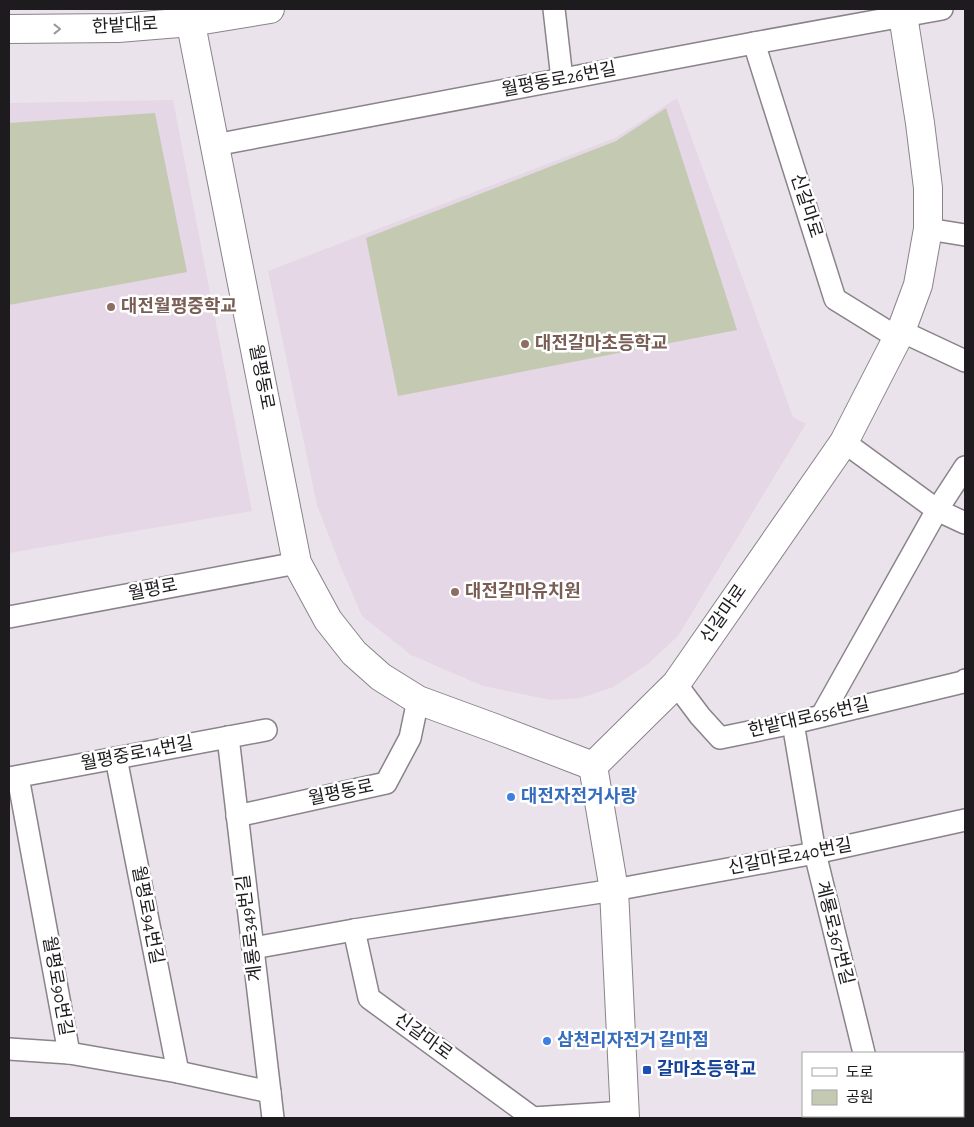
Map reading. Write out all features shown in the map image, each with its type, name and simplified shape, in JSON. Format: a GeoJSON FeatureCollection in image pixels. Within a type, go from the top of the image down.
{"type":"FeatureCollection","features":[{"type":"Feature","properties":{"kind":"street","name":"한밭대로"},"geometry":{"type":"LineString","coordinates":[[9,29],[118,28],[189,15],[270,9]]}},
{"type":"Feature","properties":{"kind":"street"},"geometry":{"type":"LineString","coordinates":[[554,9],[562,79]]}},
{"type":"Feature","properties":{"kind":"street","name":"월평동로26번길"},"geometry":{"type":"LineString","coordinates":[[215,145],[754,43],[903,12],[942,9]]}},
{"type":"Feature","properties":{"kind":"street","name":"신갈마로"},"geometry":{"type":"LineString","coordinates":[[354,930],[369,998],[533,1118],[625,1115],[614,890],[593,766],[676,684],[844,442],[899,335],[918,285],[928,229],[928,188],[903,12]]}},
{"type":"Feature","properties":{"kind":"street","name":"월평동로"},"geometry":{"type":"LineString","coordinates":[[189,15],[298,563],[328,620],[354,652],[381,677],[418,700],[593,766]]}},
{"type":"Feature","properties":{"kind":"street","name":"신갈마로"},"geometry":{"type":"LineString","coordinates":[[754,43],[836,299],[899,335]]}},
{"type":"Feature","properties":{"kind":"street"},"geometry":{"type":"LineString","coordinates":[[928,229],[965,235]]}},
{"type":"Feature","properties":{"kind":"street"},"geometry":{"type":"LineString","coordinates":[[899,335],[965,361]]}},
{"type":"Feature","properties":{"kind":"street"},"geometry":{"type":"LineString","coordinates":[[844,442],[937,510],[965,523]]}},
{"type":"Feature","properties":{"kind":"street"},"geometry":{"type":"LineString","coordinates":[[822,715],[937,510],[965,467]]}},
{"type":"Feature","properties":{"kind":"street","name":"월평로"},"geometry":{"type":"LineString","coordinates":[[9,617],[298,563]]}},
{"type":"Feature","properties":{"kind":"street","name":"한밭대로656번길"},"geometry":{"type":"LineString","coordinates":[[676,684],[700,716],[720,738],[792,723],[965,680]]}},
{"type":"Feature","properties":{"kind":"street","name":"월평동로"},"geometry":{"type":"LineString","coordinates":[[237,816],[386,783],[410,738],[418,700]]}},
{"type":"Feature","properties":{"kind":"street","name":"계룡로367번길"},"geometry":{"type":"LineString","coordinates":[[792,723],[815,853],[864,1052]]}},
{"type":"Feature","properties":{"kind":"street","name":"월평중로14번길"},"geometry":{"type":"LineString","coordinates":[[13,778],[266,730]]}},
{"type":"Feature","properties":{"kind":"street","name":"계룡로349번길"},"geometry":{"type":"LineString","coordinates":[[228,737],[273,1118]]}},
{"type":"Feature","properties":{"kind":"street","name":"월평로94번길"},"geometry":{"type":"LineString","coordinates":[[116,758],[178,1072]]}},
{"type":"Feature","properties":{"kind":"street","name":"월평로90번길"},"geometry":{"type":"LineString","coordinates":[[13,778],[69,1053],[178,1072],[270,1092]]}},
{"type":"Feature","properties":{"kind":"street","name":"신갈마로240번길"},"geometry":{"type":"LineString","coordinates":[[614,890],[815,853],[965,820]]}},
{"type":"Feature","properties":{"kind":"street"},"geometry":{"type":"LineString","coordinates":[[253,948],[354,930],[614,890]]}},
{"type":"Feature","properties":{"kind":"street"},"geometry":{"type":"LineString","coordinates":[[9,1049],[69,1053]]}},
{"type":"Feature","properties":{"kind":"shaded area","name":"대전갈마초등학교"},"geometry":{"type":"Polygon","coordinates":[[[677,98],[793,417],[806,424],[678,636],[648,664],[613,687],[581,698],[551,700],[483,686],[411,655],[362,616],[317,505],[268,271],[615,138],[677,98]]]}},
{"type":"Feature","properties":{"kind":"shaded area","name":"대전월평중학교"},"geometry":{"type":"Polygon","coordinates":[[[173,100],[252,511],[9,553],[9,103],[173,100]]]}},
{"type":"Feature","properties":{"kind":"green space"},"geometry":{"type":"Polygon","coordinates":[[[666,108],[737,330],[398,396],[366,238],[616,141],[666,108]]]}},
{"type":"Feature","properties":{"kind":"green space"},"geometry":{"type":"Polygon","coordinates":[[[155,113],[187,272],[9,305],[9,123],[155,113]]]}},
{"type":"Feature","properties":{"kind":"place","name":"대전월평중학교"},"geometry":{"type":"Point","coordinates":[111,307]}},
{"type":"Feature","properties":{"kind":"place","name":"대전갈마초등학교"},"geometry":{"type":"Point","coordinates":[525,344]}},
{"type":"Feature","properties":{"kind":"place","name":"대전갈마유치원"},"geometry":{"type":"Point","coordinates":[455,592]}},
{"type":"Feature","properties":{"kind":"place","name":"대전자전거사랑"},"geometry":{"type":"Point","coordinates":[511,797]}},
{"type":"Feature","properties":{"kind":"place","name":"삼천리자전거 갈마점"},"geometry":{"type":"Point","coordinates":[547,1041]}},
{"type":"Feature","properties":{"kind":"place","name":"갈마초등학교"},"geometry":{"type":"Point","coordinates":[647,1070]}}]}
